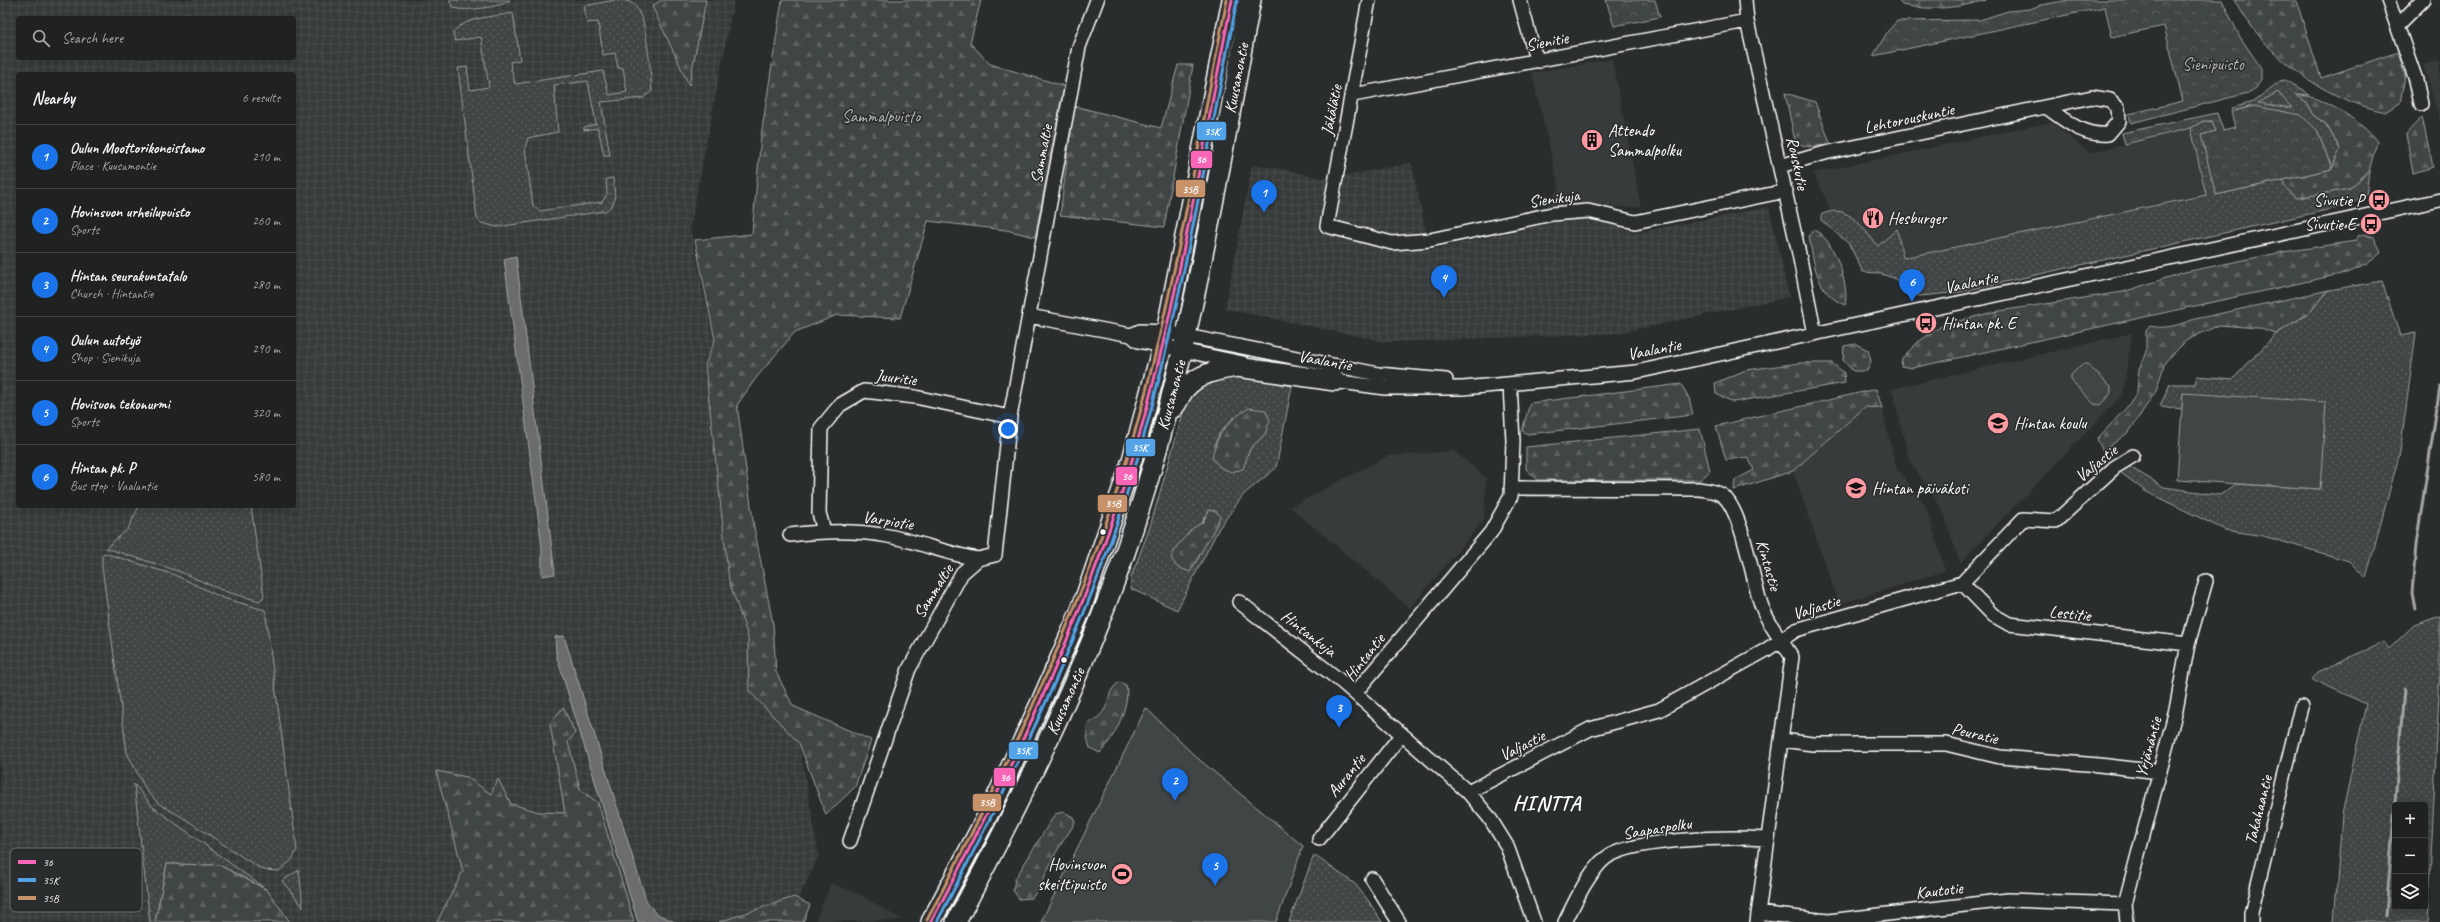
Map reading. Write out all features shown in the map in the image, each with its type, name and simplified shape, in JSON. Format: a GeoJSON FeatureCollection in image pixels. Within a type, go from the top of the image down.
{"type":"FeatureCollection","features":[{"type":"Feature","properties":{"kind":"highway","name":"Kuusamontie"},"geometry":{"type":"LineString","coordinates":[[932,922],[992,807],[1041,702],[1081,610],[1132,460],[1164,339],[1232,0]]}},
{"type":"Feature","properties":{"kind":"highway","name":"Kuusamontie"},"geometry":{"type":"LineString","coordinates":[[956,922],[1050,737],[1080,667],[1125,552],[1165,419],[1185,344],[1251,0]]}},
{"type":"Feature","properties":{"kind":"highway"},"geometry":{"type":"LineString","coordinates":[[1165,419],[1184,390],[1194,381],[1207,373],[1237,367],[1335,381]]}},
{"type":"Feature","properties":{"kind":"street","name":"Sammaltie"},"geometry":{"type":"LineString","coordinates":[[850,841],[909,669],[962,573],[978,559],[995,555],[1010,417],[1079,47],[1097,0]]}},
{"type":"Feature","properties":{"kind":"street","name":"Jäkälätie"},"geometry":{"type":"LineString","coordinates":[[1327,226],[1353,95],[1369,0]]}},
{"type":"Feature","properties":{"kind":"street"},"geometry":{"type":"LineString","coordinates":[[1520,0],[1534,52],[1539,61]]}},
{"type":"Feature","properties":{"kind":"street","name":"Rouskutie"},"geometry":{"type":"LineString","coordinates":[[1745,0],[1747,21],[1786,191],[1815,334]]}},
{"type":"Feature","properties":{"kind":"street"},"geometry":{"type":"LineString","coordinates":[[2388,0],[2416,80],[2421,104]]}},
{"type":"Feature","properties":{"kind":"street"},"geometry":{"type":"LineString","coordinates":[[2398,25],[2423,0]]}},
{"type":"Feature","properties":{"kind":"street","name":"Sienitie"},"geometry":{"type":"LineString","coordinates":[[1353,95],[1747,21]]}},
{"type":"Feature","properties":{"kind":"street","name":"Lehtorouskuntie"},"geometry":{"type":"LineString","coordinates":[[1780,166],[1825,153],[2092,97],[2110,100],[2118,108],[2119,121],[2108,134],[2096,135],[2076,128],[2046,107]]}},
{"type":"Feature","properties":{"kind":"street","name":"Sienikuja"},"geometry":{"type":"LineString","coordinates":[[1327,226],[1392,243],[1430,240],[1552,214],[1588,211],[1635,222],[1786,191]]}},
{"type":"Feature","properties":{"kind":"street","name":"Vaalantie"},"geometry":{"type":"LineString","coordinates":[[1164,339],[1335,381],[1385,388],[1463,388],[1510,385],[1636,372],[2440,200]]}},
{"type":"Feature","properties":{"kind":"street"},"geometry":{"type":"LineString","coordinates":[[1029,316],[1131,335],[1140,331],[1164,339]]}},
{"type":"Feature","properties":{"kind":"street","name":"Vaalantie"},"geometry":{"type":"LineString","coordinates":[[1185,344],[1378,374],[1459,381],[1483,386]]}},
{"type":"Feature","properties":{"kind":"street","name":"Hintantie"},"geometry":{"type":"LineString","coordinates":[[1510,385],[1513,441],[1511,496],[1491,532],[1355,694],[1468,792],[1489,817],[1507,846],[1534,922]]}},
{"type":"Feature","properties":{"kind":"street","name":"Juuritie"},"geometry":{"type":"LineString","coordinates":[[824,531],[819,513],[821,428],[840,405],[864,391],[915,397],[1010,417]]}},
{"type":"Feature","properties":{"kind":"street","name":"Valjastie"},"geometry":{"type":"LineString","coordinates":[[1468,792],[1590,730],[1660,710],[1766,650],[1796,630],[1826,620],[1962,583],[2023,520],[2056,521],[2115,467],[2133,456]]}},
{"type":"Feature","properties":{"kind":"street","name":"Kintastie"},"geometry":{"type":"LineString","coordinates":[[1511,488],[1711,490],[1723,496],[1732,509],[1750,558],[1759,599],[1770,625],[1792,657],[1757,918]]}},
{"type":"Feature","properties":{"kind":"street","name":"Varpiotie"},"geometry":{"type":"LineString","coordinates":[[790,535],[824,531],[888,536],[978,559]]}},
{"type":"Feature","properties":{"kind":"street","name":"Yrjänäntie"},"geometry":{"type":"LineString","coordinates":[[2127,922],[2125,904],[2176,710],[2188,644],[2206,581]]}},
{"type":"Feature","properties":{"kind":"street","name":"Lestitie"},"geometry":{"type":"LineString","coordinates":[[1962,583],[1993,615],[2009,624],[2188,644]]}},
{"type":"Feature","properties":{"kind":"street","name":"Hintankuja"},"geometry":{"type":"LineString","coordinates":[[1239,602],[1355,694]]}},
{"type":"Feature","properties":{"kind":"street","name":"Takahaantie"},"geometry":{"type":"LineString","coordinates":[[2251,922],[2251,913],[2301,707]]}},
{"type":"Feature","properties":{"kind":"street","name":"Aurantie"},"geometry":{"type":"LineString","coordinates":[[1319,839],[1402,734]]}},
{"type":"Feature","properties":{"kind":"street","name":"Peuratie"},"geometry":{"type":"LineString","coordinates":[[1782,740],[1813,744],[1946,744],[2000,757],[2099,765],[2160,772]]}},
{"type":"Feature","properties":{"kind":"street","name":"Saapaspolku"},"geometry":{"type":"LineString","coordinates":[[1565,922],[1575,902],[1601,861],[1616,852],[1636,846],[1720,837],[1767,839]]}},
{"type":"Feature","properties":{"kind":"street"},"geometry":{"type":"LineString","coordinates":[[1372,879],[1399,922]]}},
{"type":"Feature","properties":{"kind":"street","name":"Kautotie"},"geometry":{"type":"LineString","coordinates":[[1757,918],[1828,921],[2008,900],[2125,904]]}},
{"type":"Feature","properties":{"kind":"shaded area"},"geometry":{"type":"Polygon","coordinates":[[[0,0],[734,0],[690,228],[714,341],[704,365],[729,581],[748,636],[749,691],[799,743],[819,856],[787,922],[0,922],[0,0]]]}},
{"type":"Feature","properties":{"kind":"shaded area"},"geometry":{"type":"Polygon","coordinates":[[[1612,59],[1641,207],[1546,207],[1559,188],[1532,73],[1612,59]]]}},
{"type":"Feature","properties":{"kind":"shaded area"},"geometry":{"type":"Polygon","coordinates":[[[2440,60],[2440,120],[2423,65],[2440,60]]]}},
{"type":"Feature","properties":{"kind":"shaded area"},"geometry":{"type":"Polygon","coordinates":[[[2051,122],[2090,153],[2191,128],[2206,195],[1903,258],[1896,229],[1878,246],[1849,213],[1831,210],[1813,173],[2051,122]]]}},
{"type":"Feature","properties":{"kind":"shaded area"},"geometry":{"type":"Polygon","coordinates":[[[1411,163],[1430,250],[1573,218],[1605,220],[1635,233],[1769,207],[1789,297],[1619,333],[1387,342],[1225,309],[1252,165],[1276,168],[1328,179],[1411,163]]]}},
{"type":"Feature","properties":{"kind":"shaded area"},"geometry":{"type":"Polygon","coordinates":[[[516,256],[555,574],[542,576],[542,546],[504,259],[516,256]]]}},
{"type":"Feature","properties":{"kind":"shaded area","name":"Hintan koulu"},"geometry":{"type":"Polygon","coordinates":[[[2132,333],[2123,394],[1960,563],[1943,511],[1909,460],[1892,389],[2132,333]]]}},
{"type":"Feature","properties":{"kind":"shaded area","name":"Hintan päiväkoti"},"geometry":{"type":"Polygon","coordinates":[[[1865,407],[1882,408],[1896,467],[1926,506],[1945,571],[1839,604],[1793,471],[1865,407]]]}},
{"type":"Feature","properties":{"kind":"shaded area"},"geometry":{"type":"Polygon","coordinates":[[[1454,451],[1486,478],[1484,520],[1410,608],[1290,507],[1388,456],[1454,451]]]}},
{"type":"Feature","properties":{"kind":"shaded area"},"geometry":{"type":"Polygon","coordinates":[[[564,636],[646,900],[655,913],[675,922],[638,922],[556,654],[555,637],[564,636]]]}},
{"type":"Feature","properties":{"kind":"shaded area"},"geometry":{"type":"Polygon","coordinates":[[[831,883],[861,895],[902,920],[815,922],[831,883]]]}},
{"type":"Feature","properties":{"kind":"green space"},"geometry":{"type":"Polygon","coordinates":[[[449,0],[510,0],[506,3],[492,7],[459,9],[454,8],[449,0]]]}},
{"type":"Feature","properties":{"kind":"green space"},"geometry":{"type":"Polygon","coordinates":[[[615,0],[627,1],[633,4],[638,10],[645,31],[652,91],[643,98],[601,102],[610,155],[604,155],[598,128],[584,130],[584,127],[596,124],[588,81],[554,85],[558,132],[528,138],[525,148],[533,206],[540,211],[602,202],[607,194],[606,179],[613,178],[615,197],[612,205],[605,211],[497,227],[481,223],[477,218],[458,68],[467,67],[470,90],[489,87],[481,37],[455,41],[453,32],[459,27],[473,20],[513,13],[520,60],[510,62],[515,84],[603,71],[609,95],[627,92],[623,68],[618,68],[615,53],[603,55],[598,22],[587,23],[584,6],[615,0]]]}},
{"type":"Feature","properties":{"kind":"green space"},"geometry":{"type":"Polygon","coordinates":[[[662,0],[706,0],[689,85],[652,6],[662,0]]]}},
{"type":"Feature","properties":{"kind":"green space","name":"Sammalpuisto"},"geometry":{"type":"Polygon","coordinates":[[[782,0],[981,0],[970,43],[990,64],[1064,86],[1035,237],[1006,230],[928,221],[900,318],[837,315],[795,332],[756,378],[737,405],[754,527],[773,624],[776,672],[793,706],[871,740],[855,787],[826,815],[799,743],[749,691],[748,637],[729,581],[705,365],[715,340],[695,240],[752,234],[761,136],[782,0]]]}},
{"type":"Feature","properties":{"kind":"green space"},"geometry":{"type":"Polygon","coordinates":[[[1606,0],[1655,0],[1660,17],[1614,26],[1606,0]]]}},
{"type":"Feature","properties":{"kind":"green space"},"geometry":{"type":"Polygon","coordinates":[[[1899,0],[1986,0],[1955,7],[1923,8],[1902,5],[1899,0]]]}},
{"type":"Feature","properties":{"kind":"green space","name":"Sienipuisto"},"geometry":{"type":"Polygon","coordinates":[[[2070,0],[2222,0],[2240,37],[2261,68],[2261,79],[2256,88],[2248,93],[2131,123],[2129,114],[2183,101],[2164,26],[2112,37],[2105,7],[1873,56],[1888,31],[1897,21],[1980,20],[2008,11],[2030,9],[2041,5],[2070,0]]]}},
{"type":"Feature","properties":{"kind":"green space"},"geometry":{"type":"Polygon","coordinates":[[[2235,0],[2296,0],[2321,78],[2398,52],[2405,76],[2400,103],[2385,112],[2362,106],[2339,97],[2318,85],[2279,57],[2262,40],[2247,21],[2235,0]]]}},
{"type":"Feature","properties":{"kind":"green space"},"geometry":{"type":"Polygon","coordinates":[[[1178,65],[1193,65],[1164,227],[1060,215],[1074,106],[1161,128],[1178,65]]]}},
{"type":"Feature","properties":{"kind":"green space"},"geometry":{"type":"Polygon","coordinates":[[[2284,80],[2304,90],[2309,95],[2297,94],[2307,104],[2313,115],[2326,124],[2340,149],[2332,169],[2317,130],[2254,106],[2233,111],[2232,108],[2253,102],[2280,81],[2284,80]]]}},
{"type":"Feature","properties":{"kind":"green space"},"geometry":{"type":"Polygon","coordinates":[[[2278,92],[2292,108],[2258,103],[2278,92]]]}},
{"type":"Feature","properties":{"kind":"green space"},"geometry":{"type":"Polygon","coordinates":[[[1785,93],[1815,102],[1830,143],[1816,146],[1804,146],[1795,141],[1785,93]]]}},
{"type":"Feature","properties":{"kind":"green space"},"geometry":{"type":"Polygon","coordinates":[[[2296,94],[2317,99],[2341,111],[2362,126],[2377,142],[2369,171],[2349,189],[2297,198],[2285,187],[2283,180],[2332,169],[2340,149],[2326,124],[2313,115],[2307,104],[2296,94]]]}},
{"type":"Feature","properties":{"kind":"green space"},"geometry":{"type":"Polygon","coordinates":[[[2254,106],[2301,115],[2317,130],[2332,169],[2216,195],[2201,135],[2216,131],[2212,121],[2203,121],[2191,128],[2125,144],[2122,133],[2217,113],[2223,130],[2235,127],[2231,112],[2254,106]]]}},
{"type":"Feature","properties":{"kind":"green space"},"geometry":{"type":"Polygon","coordinates":[[[2422,117],[2433,167],[2413,173],[2406,134],[2422,117]]]}},
{"type":"Feature","properties":{"kind":"green space"},"geometry":{"type":"Polygon","coordinates":[[[2203,121],[2212,121],[2216,131],[2202,135],[2216,195],[2283,180],[2285,187],[2297,198],[2349,189],[2369,171],[2366,196],[2345,206],[1959,292],[1921,296],[1913,295],[1894,278],[1878,273],[1863,272],[1849,244],[1821,220],[1821,215],[1831,212],[1839,211],[1847,214],[1854,218],[1878,246],[1897,229],[1903,258],[2206,195],[2191,128],[2203,121]]]}},
{"type":"Feature","properties":{"kind":"green space"},"geometry":{"type":"Polygon","coordinates":[[[1813,230],[1827,241],[1838,262],[1845,286],[1845,305],[1835,300],[1828,293],[1818,276],[1809,236],[1813,230]]]}},
{"type":"Feature","properties":{"kind":"green space"},"geometry":{"type":"Polygon","coordinates":[[[2364,234],[2374,237],[2381,253],[2367,264],[2350,272],[1912,368],[1901,366],[1902,358],[1918,342],[1943,325],[1993,312],[2123,292],[2185,272],[2283,252],[2356,241],[2358,236],[2364,234]]]}},
{"type":"Feature","properties":{"kind":"green space"},"geometry":{"type":"Polygon","coordinates":[[[2382,281],[2400,336],[2416,333],[2400,452],[2366,578],[2349,561],[2263,536],[2225,530],[2145,491],[2120,472],[2128,466],[2164,487],[2220,495],[2236,484],[2320,489],[2183,393],[2182,409],[2160,406],[2170,384],[2195,384],[2197,376],[2233,379],[2276,334],[2310,312],[2329,290],[2382,281]]]}},
{"type":"Feature","properties":{"kind":"green space"},"geometry":{"type":"Polygon","coordinates":[[[2329,290],[2310,312],[2276,334],[2258,328],[2219,325],[2187,340],[2165,362],[2156,391],[2129,432],[2103,451],[2097,439],[2127,407],[2137,392],[2139,369],[2146,352],[2146,331],[2150,326],[2173,326],[2195,319],[2329,290]]]}},
{"type":"Feature","properties":{"kind":"green space"},"geometry":{"type":"Polygon","coordinates":[[[1856,344],[1868,350],[1871,361],[1867,371],[1853,371],[1843,360],[1844,346],[1856,344]]]}},
{"type":"Feature","properties":{"kind":"green space"},"geometry":{"type":"Polygon","coordinates":[[[1800,363],[1832,363],[1844,373],[1845,383],[1733,402],[1716,394],[1715,383],[1746,370],[1800,363]]]}},
{"type":"Feature","properties":{"kind":"green space"},"geometry":{"type":"Polygon","coordinates":[[[2082,364],[2087,364],[2111,387],[2111,393],[2100,405],[2094,404],[2071,380],[2071,375],[2082,364]]]}},
{"type":"Feature","properties":{"kind":"green space"},"geometry":{"type":"Polygon","coordinates":[[[1233,374],[1292,386],[1276,468],[1244,494],[1219,528],[1177,610],[1131,589],[1131,577],[1149,530],[1188,396],[1202,383],[1233,374]],[[1234,417],[1221,431],[1214,445],[1250,449],[1265,434],[1234,417]],[[1204,516],[1203,522],[1193,528],[1198,559],[1205,543],[1204,516]]]}},
{"type":"Feature","properties":{"kind":"green space"},"geometry":{"type":"Polygon","coordinates":[[[1681,384],[1689,398],[1693,415],[1528,434],[1522,431],[1530,403],[1681,384]]]}},
{"type":"Feature","properties":{"kind":"green space"},"geometry":{"type":"Polygon","coordinates":[[[1876,389],[1882,408],[1865,407],[1793,471],[1734,490],[1735,480],[1754,470],[1748,457],[1726,460],[1716,426],[1876,389]]]}},
{"type":"Feature","properties":{"kind":"green space"},"geometry":{"type":"Polygon","coordinates":[[[2183,393],[2326,402],[2320,489],[2177,480],[2183,393]]]}},
{"type":"Feature","properties":{"kind":"green space"},"geometry":{"type":"Polygon","coordinates":[[[1249,408],[1265,410],[1270,420],[1265,434],[1250,449],[1243,469],[1231,472],[1220,467],[1212,458],[1214,449],[1224,428],[1249,408]]]}},
{"type":"Feature","properties":{"kind":"green space"},"geometry":{"type":"Polygon","coordinates":[[[1700,429],[1710,471],[1700,480],[1538,480],[1526,469],[1526,447],[1700,429]]]}},
{"type":"Feature","properties":{"kind":"green space"},"geometry":{"type":"Polygon","coordinates":[[[138,508],[251,508],[264,597],[259,601],[224,591],[178,571],[106,548],[128,529],[138,508]]]}},
{"type":"Feature","properties":{"kind":"green space"},"geometry":{"type":"Polygon","coordinates":[[[1209,510],[1216,511],[1220,516],[1217,524],[1190,572],[1177,567],[1171,558],[1177,546],[1193,528],[1203,522],[1209,510]]]}},
{"type":"Feature","properties":{"kind":"green space"},"geometry":{"type":"Polygon","coordinates":[[[104,553],[175,575],[223,598],[265,610],[297,850],[292,860],[279,871],[264,870],[256,866],[182,817],[159,804],[146,790],[127,753],[102,567],[102,557],[104,553]]]}},
{"type":"Feature","properties":{"kind":"green space"},"geometry":{"type":"Polygon","coordinates":[[[2440,616],[2440,672],[2428,922],[2334,922],[2342,815],[2366,704],[2312,679],[2317,672],[2384,642],[2389,649],[2414,625],[2440,616]]]}},
{"type":"Feature","properties":{"kind":"green space"},"geometry":{"type":"Polygon","coordinates":[[[1119,682],[1126,685],[1127,693],[1124,711],[1111,739],[1100,753],[1090,748],[1086,731],[1087,726],[1105,709],[1111,692],[1119,682]]]}},
{"type":"Feature","properties":{"kind":"green space"},"geometry":{"type":"Polygon","coordinates":[[[563,707],[575,733],[568,742],[580,789],[598,803],[634,922],[437,922],[463,871],[436,771],[467,777],[491,794],[498,779],[511,804],[539,812],[565,813],[550,724],[563,707]]]}},
{"type":"Feature","properties":{"kind":"green space"},"geometry":{"type":"Polygon","coordinates":[[[1146,708],[1195,756],[1303,846],[1276,922],[1041,922],[1146,708]]]}},
{"type":"Feature","properties":{"kind":"green space"},"geometry":{"type":"Polygon","coordinates":[[[134,784],[153,807],[267,890],[219,865],[167,864],[155,922],[150,922],[134,784]]]}},
{"type":"Feature","properties":{"kind":"green space"},"geometry":{"type":"Polygon","coordinates":[[[1064,812],[1073,817],[1075,822],[1056,852],[1040,886],[1032,898],[1019,899],[1013,890],[1015,879],[1055,814],[1064,812]]]}},
{"type":"Feature","properties":{"kind":"green space"},"geometry":{"type":"Polygon","coordinates":[[[1314,855],[1355,884],[1368,900],[1382,922],[1289,922],[1314,855]]]}},
{"type":"Feature","properties":{"kind":"green space"},"geometry":{"type":"Polygon","coordinates":[[[167,864],[219,865],[267,890],[290,922],[155,922],[167,864]]]}},
{"type":"Feature","properties":{"kind":"green space"},"geometry":{"type":"Polygon","coordinates":[[[299,870],[303,907],[282,881],[299,870]]]}},
{"type":"Feature","properties":{"kind":"green space"},"geometry":{"type":"Polygon","coordinates":[[[794,897],[810,905],[803,922],[719,922],[794,897]]]}},
{"type":"Feature","properties":{"kind":"waterway"},"geometry":{"type":"LineString","coordinates":[[2415,609],[2412,593],[2416,545],[2440,387]]}},
{"type":"Feature","properties":{"kind":"waterway"},"geometry":{"type":"LineString","coordinates":[[2386,915],[2404,689]]}},
{"type":"Feature","properties":{"kind":"transit line","name":"35B"},"geometry":{"type":"LineString","coordinates":[[927,920],[1012,751],[1038,694],[1063,636],[1108,519],[1127,459],[1157,346],[1182,231],[1227,0]]}},
{"type":"Feature","properties":{"kind":"transit line","name":"36"},"geometry":{"type":"LineString","coordinates":[[931,922],[989,810],[1043,696],[1068,638],[1113,520],[1132,460],[1162,346],[1187,231],[1232,0]]}},
{"type":"Feature","properties":{"kind":"transit line","name":"35K"},"geometry":{"type":"LineString","coordinates":[[937,922],[995,810],[1049,696],[1097,580],[1118,520],[1137,460],[1167,347],[1192,232],[1237,1]]}},
{"type":"Feature","properties":{"kind":"place","name":"Attendo Sammalpolku"},"geometry":{"type":"Point","coordinates":[1592,140]}},
{"type":"Feature","properties":{"kind":"place","name":"Sivutie P"},"geometry":{"type":"Point","coordinates":[2379,200]}},
{"type":"Feature","properties":{"kind":"place","name":"Oulun Moottorikoneistamo"},"geometry":{"type":"Point","coordinates":[1264,213]}},
{"type":"Feature","properties":{"kind":"place","name":"Hesburger"},"geometry":{"type":"Point","coordinates":[1873,218]}},
{"type":"Feature","properties":{"kind":"place","name":"Sivutie E"},"geometry":{"type":"Point","coordinates":[2371,224]}},
{"type":"Feature","properties":{"kind":"place","name":"Oulun autotyö"},"geometry":{"type":"Point","coordinates":[1444,298]}},
{"type":"Feature","properties":{"kind":"place","name":"Hintan pk. P"},"geometry":{"type":"Point","coordinates":[1912,302]}},
{"type":"Feature","properties":{"kind":"place","name":"Hintan pk. E"},"geometry":{"type":"Point","coordinates":[1926,323]}},
{"type":"Feature","properties":{"kind":"place","name":"Hintan koulu"},"geometry":{"type":"Point","coordinates":[1998,423]}},
{"type":"Feature","properties":{"kind":"place","name":"Hintan päiväkoti"},"geometry":{"type":"Point","coordinates":[1856,488]}},
{"type":"Feature","properties":{"kind":"place","name":"Hintan seurakuntatalo"},"geometry":{"type":"Point","coordinates":[1339,728]}},
{"type":"Feature","properties":{"kind":"place","name":"Hovinsuon urheilupuisto"},"geometry":{"type":"Point","coordinates":[1175,801]}},
{"type":"Feature","properties":{"kind":"place","name":"Hovinsuon skeittipuisto"},"geometry":{"type":"Point","coordinates":[1122,874]}},
{"type":"Feature","properties":{"kind":"place","name":"Hovisuon tekonurmi"},"geometry":{"type":"Point","coordinates":[1215,886]}},
{"type":"Feature","properties":{"kind":"district","name":"HINTTA"},"geometry":{"type":"Point","coordinates":[1547,803]}}]}
